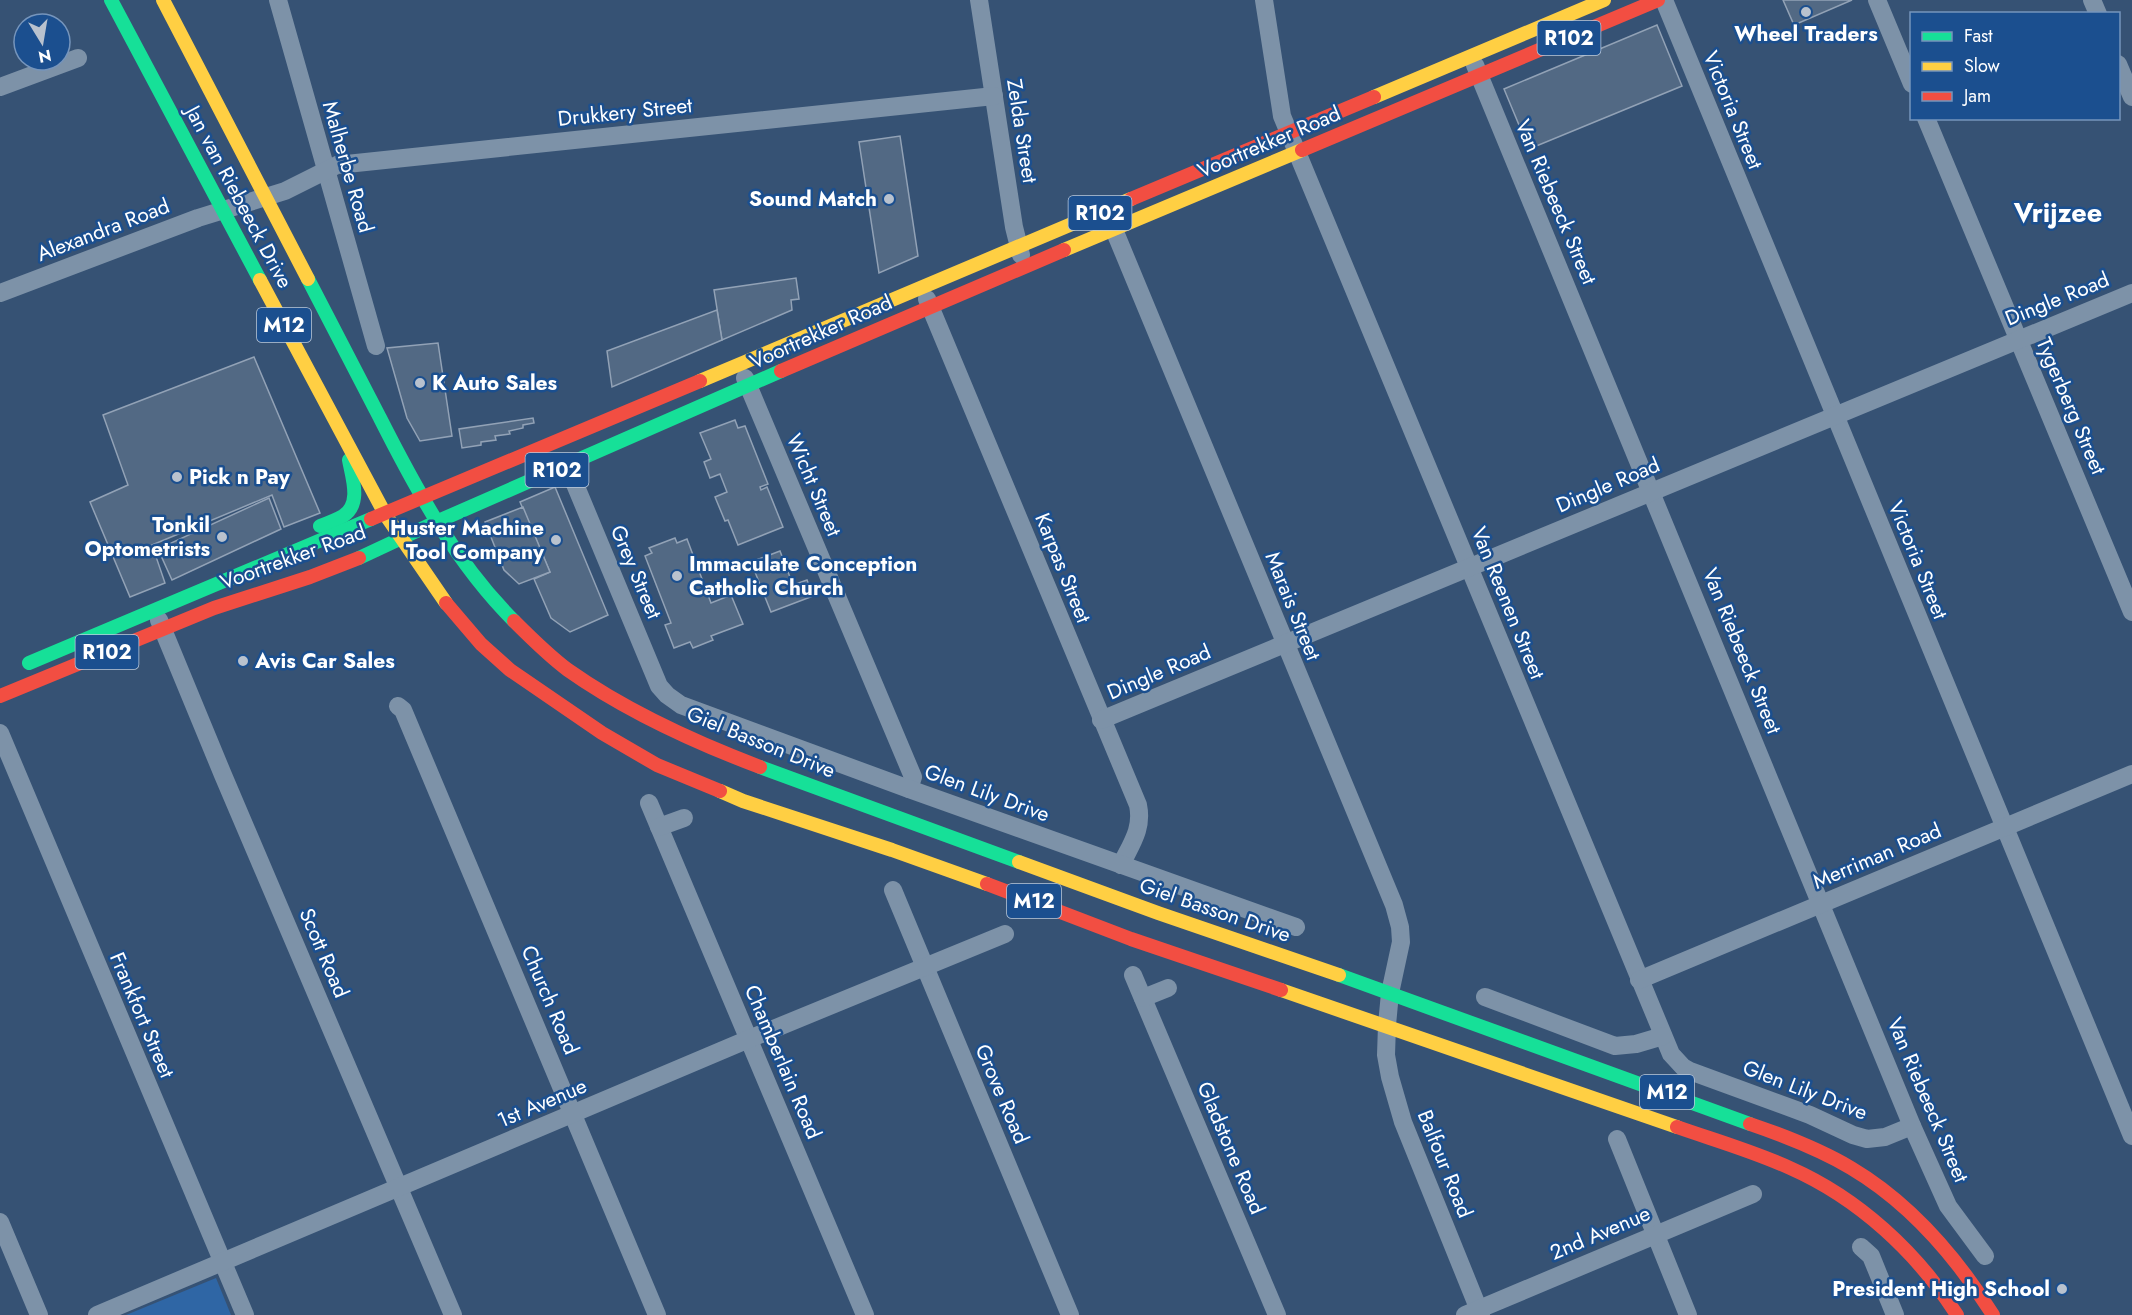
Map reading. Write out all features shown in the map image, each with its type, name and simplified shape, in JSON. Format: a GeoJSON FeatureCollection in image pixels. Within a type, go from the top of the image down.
{"type":"FeatureCollection","features":[{"type":"Feature","properties":{"kind":"main road","name":"Jan van Riebeeck Drive"},"geometry":{"type":"LineString","coordinates":[[111,0],[385,514],[402,539]]}},
{"type":"Feature","properties":{"kind":"main road","name":"Jan van Riebeeck Drive"},"geometry":{"type":"LineString","coordinates":[[163,0],[421,498],[436,522]]}},
{"type":"Feature","properties":{"kind":"main road","name":"Voortrekker Road"},"geometry":{"type":"LineString","coordinates":[[21,666],[1604,0]]}},
{"type":"Feature","properties":{"kind":"main road","name":"Voortrekker Road"},"geometry":{"type":"LineString","coordinates":[[0,696],[214,608],[310,577],[370,554],[436,522],[931,306],[1480,77],[1658,0]]}},
{"type":"Feature","properties":{"kind":"main road"},"geometry":{"type":"LineString","coordinates":[[254,568],[286,543],[347,513],[353,506],[355,495],[346,440]]}},
{"type":"Feature","properties":{"kind":"main road","name":"Giel Basson Drive"},"geometry":{"type":"LineString","coordinates":[[436,522],[500,607],[530,637],[567,669],[611,698],[646,717],[745,762],[1158,913],[1390,993],[1766,1128],[1827,1155],[1854,1170],[1890,1196],[1924,1228],[1968,1278],[1993,1315]]}},
{"type":"Feature","properties":{"kind":"main road","name":"M12"},"geometry":{"type":"LineString","coordinates":[[402,539],[448,606],[481,644],[510,670],[602,733],[657,765],[743,801],[892,850],[1131,939],[1387,1025],[1795,1170],[1842,1197],[1885,1230],[1941,1290],[1957,1315]]}},
{"type":"Feature","properties":{"kind":"street","name":"Malherbe Road"},"geometry":{"type":"LineString","coordinates":[[278,0],[376,346]]}},
{"type":"Feature","properties":{"kind":"street","name":"Zelda Street"},"geometry":{"type":"LineString","coordinates":[[979,0],[1017,246],[1026,268]]}},
{"type":"Feature","properties":{"kind":"street","name":"Van Reenen Street"},"geometry":{"type":"LineString","coordinates":[[1264,0],[1282,116],[1639,980],[1671,1054],[1683,1067]]}},
{"type":"Feature","properties":{"kind":"street","name":"Victoria Street"},"geometry":{"type":"LineString","coordinates":[[1664,0],[2132,1136]]}},
{"type":"Feature","properties":{"kind":"street"},"geometry":{"type":"LineString","coordinates":[[1877,0],[1910,82]]}},
{"type":"Feature","properties":{"kind":"street","name":"Van Riebeeck Street"},"geometry":{"type":"LineString","coordinates":[[1471,55],[1912,1126],[1948,1206],[1985,1257]]}},
{"type":"Feature","properties":{"kind":"street"},"geometry":{"type":"LineString","coordinates":[[0,87],[78,58]]}},
{"type":"Feature","properties":{"kind":"street"},"geometry":{"type":"LineString","coordinates":[[2120,69],[2132,97]]}},
{"type":"Feature","properties":{"kind":"street","name":"Drukkery Street"},"geometry":{"type":"LineString","coordinates":[[266,196],[285,191],[337,165],[994,96]]}},
{"type":"Feature","properties":{"kind":"street","name":"Tygerberg Street"},"geometry":{"type":"LineString","coordinates":[[1927,120],[2132,612]]}},
{"type":"Feature","properties":{"kind":"street","name":"Alexandra Road"},"geometry":{"type":"LineString","coordinates":[[0,293],[222,210],[266,196]]}},
{"type":"Feature","properties":{"kind":"street","name":"Marais Street"},"geometry":{"type":"LineString","coordinates":[[1106,211],[1398,917],[1401,942],[1390,993],[1387,1025]]}},
{"type":"Feature","properties":{"kind":"street","name":"Karpas Street"},"geometry":{"type":"LineString","coordinates":[[922,287],[1138,805],[1141,819],[1120,865]]}},
{"type":"Feature","properties":{"kind":"street","name":"Dingle Road"},"geometry":{"type":"LineString","coordinates":[[1101,720],[2132,292]]}},
{"type":"Feature","properties":{"kind":"street","name":"Wicht Street"},"geometry":{"type":"LineString","coordinates":[[739,363],[913,777],[909,789]]}},
{"type":"Feature","properties":{"kind":"street","name":"Grey Street"},"geometry":{"type":"LineString","coordinates":[[567,465],[659,686],[667,695]]}},
{"type":"Feature","properties":{"kind":"street","name":"Scott Road"},"geometry":{"type":"LineString","coordinates":[[155,609],[453,1315]]}},
{"type":"Feature","properties":{"kind":"street","name":"Glen Lily Drive"},"geometry":{"type":"LineString","coordinates":[[667,695],[681,705],[1296,927]]}},
{"type":"Feature","properties":{"kind":"street","name":"Church Road"},"geometry":{"type":"LineString","coordinates":[[398,706],[403,710],[657,1315]]}},
{"type":"Feature","properties":{"kind":"street","name":"Frankfort Street"},"geometry":{"type":"LineString","coordinates":[[0,733],[245,1315]]}},
{"type":"Feature","properties":{"kind":"street","name":"Merriman Road"},"geometry":{"type":"LineString","coordinates":[[1639,980],[2132,774]]}},
{"type":"Feature","properties":{"kind":"street","name":"Chamberlain Road"},"geometry":{"type":"LineString","coordinates":[[649,803],[865,1315]]}},
{"type":"Feature","properties":{"kind":"street"},"geometry":{"type":"LineString","coordinates":[[659,827],[684,818]]}},
{"type":"Feature","properties":{"kind":"street","name":"Grove Road"},"geometry":{"type":"LineString","coordinates":[[893,890],[1070,1315]]}},
{"type":"Feature","properties":{"kind":"street","name":"1st Avenue"},"geometry":{"type":"LineString","coordinates":[[97,1315],[749,1039],[1005,934]]}},
{"type":"Feature","properties":{"kind":"street","name":"Gladstone Road"},"geometry":{"type":"LineString","coordinates":[[1133,975],[1277,1315]]}},
{"type":"Feature","properties":{"kind":"street"},"geometry":{"type":"LineString","coordinates":[[1143,998],[1167,988]]}},
{"type":"Feature","properties":{"kind":"street"},"geometry":{"type":"LineString","coordinates":[[1485,997],[1616,1046],[1636,1044],[1664,1036]]}},
{"type":"Feature","properties":{"kind":"street","name":"Balfour Road"},"geometry":{"type":"LineString","coordinates":[[1387,1025],[1386,1055],[1403,1122],[1475,1313]]}},
{"type":"Feature","properties":{"kind":"street","name":"Glen Lily Drive"},"geometry":{"type":"LineString","coordinates":[[1683,1067],[1810,1115],[1853,1135],[1876,1139],[1912,1126]]}},
{"type":"Feature","properties":{"kind":"street"},"geometry":{"type":"LineString","coordinates":[[1617,1139],[1688,1315]]}},
{"type":"Feature","properties":{"kind":"street","name":"2nd Avenue"},"geometry":{"type":"LineString","coordinates":[[1475,1313],[1753,1194]]}},
{"type":"Feature","properties":{"kind":"street"},"geometry":{"type":"LineString","coordinates":[[0,1222],[39,1315]]}},
{"type":"Feature","properties":{"kind":"street"},"geometry":{"type":"LineString","coordinates":[[1861,1247],[1871,1256],[1895,1315]]}},
{"type":"Feature","properties":{"kind":"shaded area"},"geometry":{"type":"Polygon","coordinates":[[[216,1278],[231,1315],[126,1315],[216,1278]]]}},
{"type":"Feature","properties":{"kind":"building","name":"Wheel Traders"},"geometry":{"type":"Polygon","coordinates":[[[1783,0],[1852,0],[1794,25],[1783,0]]]}},
{"type":"Feature","properties":{"kind":"building"},"geometry":{"type":"Polygon","coordinates":[[[1657,25],[1682,86],[1529,149],[1504,89],[1657,25]]]}},
{"type":"Feature","properties":{"kind":"building","name":"Sound Match"},"geometry":{"type":"Polygon","coordinates":[[[900,136],[918,256],[879,273],[859,142],[900,136]]]}},
{"type":"Feature","properties":{"kind":"building"},"geometry":{"type":"Polygon","coordinates":[[[796,278],[799,299],[791,300],[792,310],[722,340],[714,290],[796,278]]]}},
{"type":"Feature","properties":{"kind":"building"},"geometry":{"type":"Polygon","coordinates":[[[717,310],[722,340],[612,387],[607,351],[717,310]]]}},
{"type":"Feature","properties":{"kind":"building","name":"K Auto Sales"},"geometry":{"type":"Polygon","coordinates":[[[438,343],[452,436],[420,441],[407,418],[387,348],[438,343]]]}},
{"type":"Feature","properties":{"kind":"building"},"geometry":{"type":"Polygon","coordinates":[[[254,357],[320,513],[284,527],[272,495],[152,545],[165,583],[130,597],[90,502],[128,485],[103,415],[254,357]]]}},
{"type":"Feature","properties":{"kind":"building"},"geometry":{"type":"Polygon","coordinates":[[[533,418],[534,423],[509,431],[510,434],[495,436],[496,440],[462,448],[459,429],[533,418]]]}},
{"type":"Feature","properties":{"kind":"building"},"geometry":{"type":"Polygon","coordinates":[[[735,420],[738,428],[745,426],[768,484],[760,487],[761,490],[767,487],[783,527],[738,545],[715,497],[727,492],[720,474],[710,478],[704,462],[711,459],[700,433],[735,420]]]}},
{"type":"Feature","properties":{"kind":"building","name":"Huster Machine Tool Company"},"geometry":{"type":"Polygon","coordinates":[[[555,487],[608,615],[570,632],[551,618],[534,579],[550,572],[520,502],[555,487]]]}},
{"type":"Feature","properties":{"kind":"building"},"geometry":{"type":"Polygon","coordinates":[[[269,498],[281,529],[172,580],[158,549],[269,498]]]}},
{"type":"Feature","properties":{"kind":"building"},"geometry":{"type":"Polygon","coordinates":[[[523,507],[550,572],[519,584],[504,570],[485,522],[523,507]]]}},
{"type":"Feature","properties":{"kind":"building","name":"Immaculate Conception Catholic Church"},"geometry":{"type":"Polygon","coordinates":[[[675,538],[677,543],[687,539],[711,603],[731,595],[743,624],[711,636],[713,640],[693,648],[690,642],[674,648],[665,625],[671,623],[645,556],[652,553],[649,548],[675,538]]]}},
{"type":"Feature","properties":{"kind":"building"},"geometry":{"type":"Polygon","coordinates":[[[780,551],[793,585],[807,580],[813,596],[771,612],[751,562],[780,551]]]}},
{"type":"Feature","properties":{"kind":"traffic: fast"},"geometry":{"type":"LineString","coordinates":[[111,0],[260,280]]}},
{"type":"Feature","properties":{"kind":"traffic: fast"},"geometry":{"type":"LineString","coordinates":[[308,279],[423,499],[456,551],[493,599],[514,621]]}},
{"type":"Feature","properties":{"kind":"traffic: fast"},"geometry":{"type":"LineString","coordinates":[[359,558],[781,371]]}},
{"type":"Feature","properties":{"kind":"traffic: fast"},"geometry":{"type":"LineString","coordinates":[[320,526],[343,516],[352,505],[354,490],[349,460]]}},
{"type":"Feature","properties":{"kind":"traffic: fast"},"geometry":{"type":"LineString","coordinates":[[29,663],[371,519]]}},
{"type":"Feature","properties":{"kind":"traffic: fast"},"geometry":{"type":"LineString","coordinates":[[760,767],[1019,862]]}},
{"type":"Feature","properties":{"kind":"traffic: fast"},"geometry":{"type":"LineString","coordinates":[[1339,975],[1750,1124]]}},
{"type":"Feature","properties":{"kind":"traffic: slow"},"geometry":{"type":"LineString","coordinates":[[163,0],[308,279]]}},
{"type":"Feature","properties":{"kind":"traffic: slow"},"geometry":{"type":"LineString","coordinates":[[1374,97],[1604,0]]}},
{"type":"Feature","properties":{"kind":"traffic: slow"},"geometry":{"type":"LineString","coordinates":[[1064,250],[1302,150]]}},
{"type":"Feature","properties":{"kind":"traffic: slow"},"geometry":{"type":"LineString","coordinates":[[700,381],[1131,199]]}},
{"type":"Feature","properties":{"kind":"traffic: slow"},"geometry":{"type":"LineString","coordinates":[[260,280],[385,514],[446,603]]}},
{"type":"Feature","properties":{"kind":"traffic: slow"},"geometry":{"type":"LineString","coordinates":[[720,791],[743,801],[987,884]]}},
{"type":"Feature","properties":{"kind":"traffic: slow"},"geometry":{"type":"LineString","coordinates":[[1019,862],[1158,913],[1339,975]]}},
{"type":"Feature","properties":{"kind":"traffic: slow"},"geometry":{"type":"LineString","coordinates":[[1281,990],[1677,1127]]}},
{"type":"Feature","properties":{"kind":"traffic: jam"},"geometry":{"type":"LineString","coordinates":[[1302,150],[1658,0]]}},
{"type":"Feature","properties":{"kind":"traffic: jam"},"geometry":{"type":"LineString","coordinates":[[1131,199],[1374,97]]}},
{"type":"Feature","properties":{"kind":"traffic: jam"},"geometry":{"type":"LineString","coordinates":[[781,371],[1064,250]]}},
{"type":"Feature","properties":{"kind":"traffic: jam"},"geometry":{"type":"LineString","coordinates":[[371,519],[700,381]]}},
{"type":"Feature","properties":{"kind":"traffic: jam"},"geometry":{"type":"LineString","coordinates":[[0,696],[214,608],[310,577],[359,558]]}},
{"type":"Feature","properties":{"kind":"traffic: jam"},"geometry":{"type":"LineString","coordinates":[[446,603],[481,644],[510,670],[602,733],[657,765],[720,791]]}},
{"type":"Feature","properties":{"kind":"traffic: jam"},"geometry":{"type":"LineString","coordinates":[[514,621],[561,665],[613,699],[686,736],[760,767]]}},
{"type":"Feature","properties":{"kind":"traffic: jam"},"geometry":{"type":"LineString","coordinates":[[987,884],[1131,939],[1281,990]]}},
{"type":"Feature","properties":{"kind":"traffic: jam"},"geometry":{"type":"LineString","coordinates":[[1750,1124],[1827,1155],[1873,1182],[1931,1233],[1964,1273],[1993,1315]]}},
{"type":"Feature","properties":{"kind":"traffic: jam"},"geometry":{"type":"LineString","coordinates":[[1677,1127],[1776,1162],[1815,1180],[1839,1195],[1862,1211],[1905,1249],[1924,1270],[1957,1315]]}},
{"type":"Feature","properties":{"kind":"place","name":"Wheel Traders"},"geometry":{"type":"Point","coordinates":[1806,12]}},
{"type":"Feature","properties":{"kind":"place","name":"Sound Match"},"geometry":{"type":"Point","coordinates":[889,199]}},
{"type":"Feature","properties":{"kind":"place","name":"K Auto Sales"},"geometry":{"type":"Point","coordinates":[420,383]}},
{"type":"Feature","properties":{"kind":"place","name":"Pick n Pay"},"geometry":{"type":"Point","coordinates":[177,477]}},
{"type":"Feature","properties":{"kind":"place","name":"Tonkil Optometrists"},"geometry":{"type":"Point","coordinates":[222,537]}},
{"type":"Feature","properties":{"kind":"place","name":"Huster Machine Tool Company"},"geometry":{"type":"Point","coordinates":[556,540]}},
{"type":"Feature","properties":{"kind":"place","name":"Immaculate Conception Catholic Church"},"geometry":{"type":"Point","coordinates":[677,576]}},
{"type":"Feature","properties":{"kind":"place","name":"Avis Car Sales"},"geometry":{"type":"Point","coordinates":[243,661]}},
{"type":"Feature","properties":{"kind":"place","name":"President High School"},"geometry":{"type":"Point","coordinates":[2062,1289]}},
{"type":"Feature","properties":{"kind":"district","name":"Vrijzee"},"geometry":{"type":"Point","coordinates":[2058,212]}}]}
